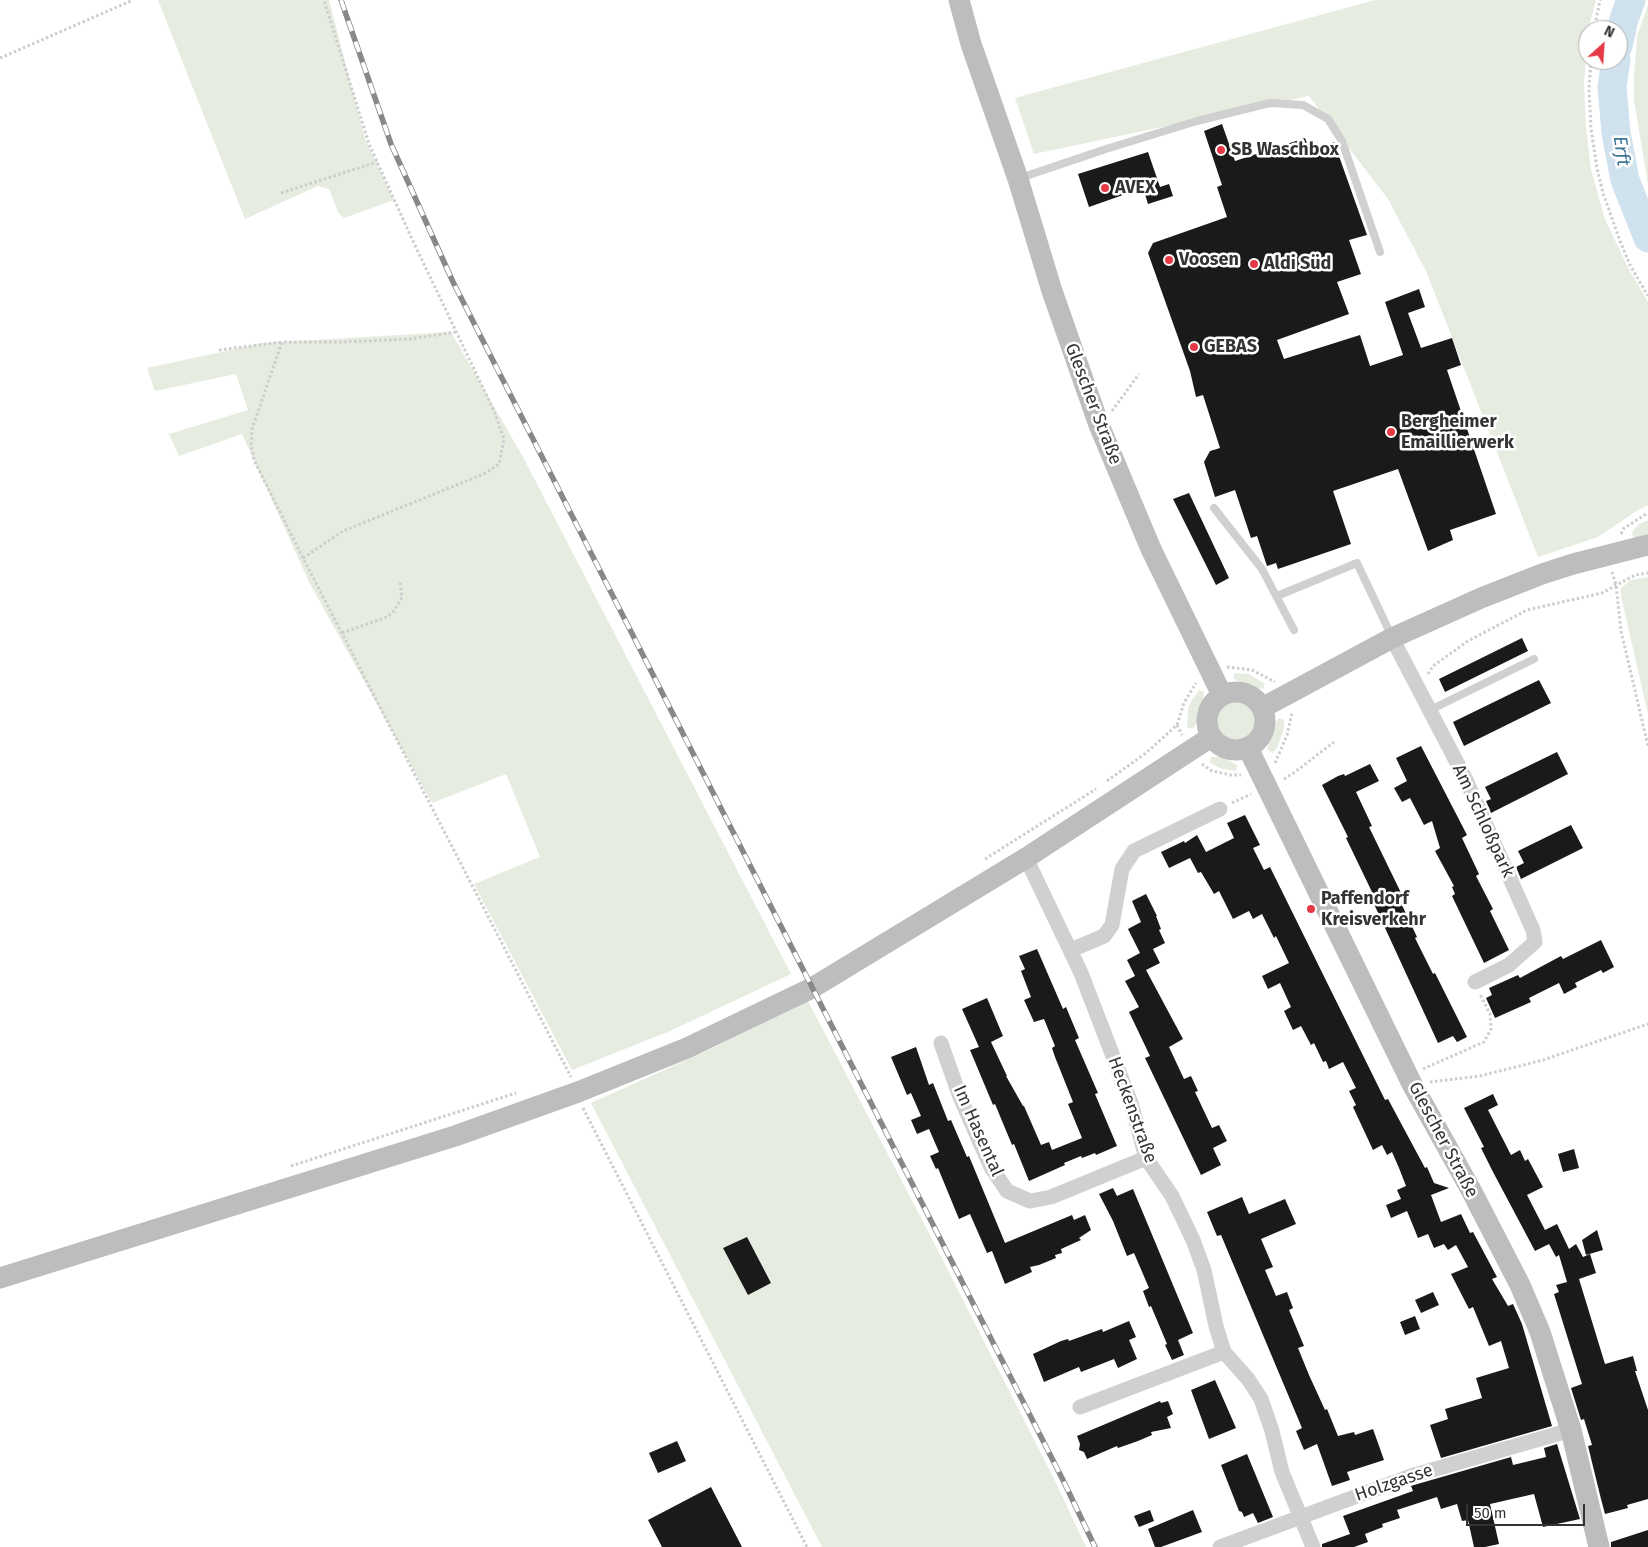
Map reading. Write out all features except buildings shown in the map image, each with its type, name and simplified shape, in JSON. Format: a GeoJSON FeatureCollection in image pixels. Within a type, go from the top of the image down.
{"type":"FeatureCollection","features":[{"type":"Feature","properties":{"kind":"main road","name":"Glescher Straße"},"geometry":{"type":"LineString","coordinates":[[959,0],[971,44],[1018,179],[1052,291],[1099,425],[1152,549],[1222,695]]}},
{"type":"Feature","properties":{"kind":"main road"},"geometry":{"type":"LineString","coordinates":[[1262,708],[1392,638],[1481,598],[1542,574],[1648,545]]}},
{"type":"Feature","properties":{"kind":"main road"},"geometry":{"type":"LineString","coordinates":[[1236,692],[1246,693],[1255,699],[1262,708],[1265,716],[1265,726],[1262,735],[1256,743],[1248,748],[1238,751],[1228,750],[1220,746],[1211,737],[1206,722],[1207,713],[1211,704],[1222,695],[1236,692]]}},
{"type":"Feature","properties":{"kind":"main road"},"geometry":{"type":"LineString","coordinates":[[0,1278],[455,1136],[576,1080],[687,1048],[812,988],[1026,858],[1211,737]]}},
{"type":"Feature","properties":{"kind":"main road","name":"Glescher Straße"},"geometry":{"type":"LineString","coordinates":[[1248,748],[1410,1079],[1471,1190],[1520,1285],[1540,1332],[1571,1430],[1599,1547]]}},
{"type":"Feature","properties":{"kind":"street","name":"Am Schloßpark"},"geometry":{"type":"LineString","coordinates":[[1392,638],[1466,780],[1533,930],[1535,942],[1509,965],[1475,982]]}},
{"type":"Feature","properties":{"kind":"street"},"geometry":{"type":"LineString","coordinates":[[1071,950],[1104,936],[1112,925],[1122,869],[1134,851],[1220,809]]}},
{"type":"Feature","properties":{"kind":"street","name":"Heckenstraße"},"geometry":{"type":"LineString","coordinates":[[1026,858],[1071,950],[1131,1103],[1146,1158],[1172,1196],[1193,1240],[1204,1270],[1216,1326],[1224,1352],[1248,1379],[1261,1400],[1272,1431],[1282,1472],[1313,1547]]}},
{"type":"Feature","properties":{"kind":"street","name":"Im Hasental"},"geometry":{"type":"LineString","coordinates":[[941,1043],[960,1097],[981,1146],[991,1167],[1007,1191],[1030,1201],[1051,1196],[1146,1158]]}},
{"type":"Feature","properties":{"kind":"street"},"geometry":{"type":"LineString","coordinates":[[1080,1407],[1224,1352]]}},
{"type":"Feature","properties":{"kind":"street","name":"Holzgasse"},"geometry":{"type":"LineString","coordinates":[[1220,1547],[1411,1476],[1571,1430]]}},
{"type":"Feature","properties":{"kind":"lane"},"geometry":{"type":"LineString","coordinates":[[1018,179],[1197,121],[1270,103],[1303,105],[1328,119],[1342,141],[1380,252]]}},
{"type":"Feature","properties":{"kind":"lane"},"geometry":{"type":"LineString","coordinates":[[1214,508],[1262,569],[1294,630]]}},
{"type":"Feature","properties":{"kind":"lane"},"geometry":{"type":"LineString","coordinates":[[1277,596],[1357,563],[1392,638]]}},
{"type":"Feature","properties":{"kind":"lane"},"geometry":{"type":"LineString","coordinates":[[1430,710],[1534,659]]}},
{"type":"Feature","properties":{"kind":"path"},"geometry":{"type":"LineString","coordinates":[[0,58],[133,0]]}},
{"type":"Feature","properties":{"kind":"path"},"geometry":{"type":"LineString","coordinates":[[303,558],[343,531],[486,474],[499,464],[504,439],[494,411],[369,144],[324,0]]}},
{"type":"Feature","properties":{"kind":"path"},"geometry":{"type":"LineString","coordinates":[[1596,20],[1600,0]]}},
{"type":"Feature","properties":{"kind":"path"},"geometry":{"type":"LineString","coordinates":[[1590,70],[1591,129],[1599,177],[1620,241],[1630,265],[1648,296]]}},
{"type":"Feature","properties":{"kind":"path"},"geometry":{"type":"LineString","coordinates":[[281,193],[377,162]]}},
{"type":"Feature","properties":{"kind":"path"},"geometry":{"type":"LineString","coordinates":[[219,350],[282,342],[410,339],[456,332]]}},
{"type":"Feature","properties":{"kind":"path"},"geometry":{"type":"LineString","coordinates":[[282,342],[252,430],[251,444],[254,460],[303,558],[576,1080],[585,1114],[807,1547]]}},
{"type":"Feature","properties":{"kind":"path"},"geometry":{"type":"LineString","coordinates":[[1109,416],[1139,374]]}},
{"type":"Feature","properties":{"kind":"path"},"geometry":{"type":"LineString","coordinates":[[1418,690],[1433,666],[1468,641],[1527,610],[1602,592],[1634,575],[1648,573]]}},
{"type":"Feature","properties":{"kind":"path"},"geometry":{"type":"LineString","coordinates":[[342,633],[386,617],[394,612],[402,597],[400,580]]}},
{"type":"Feature","properties":{"kind":"path"},"geometry":{"type":"LineString","coordinates":[[1616,585],[1621,631],[1648,746]]}},
{"type":"Feature","properties":{"kind":"path"},"geometry":{"type":"LineString","coordinates":[[981,862],[1099,786],[1146,753],[1177,725],[1184,702],[1198,679],[1223,667],[1252,670],[1274,681],[1286,694]]}},
{"type":"Feature","properties":{"kind":"path"},"geometry":{"type":"LineString","coordinates":[[1284,779],[1334,742]]}},
{"type":"Feature","properties":{"kind":"path"},"geometry":{"type":"LineString","coordinates":[[1220,809],[1255,792]]}},
{"type":"Feature","properties":{"kind":"path"},"geometry":{"type":"LineString","coordinates":[[1410,1079],[1484,1042],[1491,1029],[1490,1014],[1475,982]]}},
{"type":"Feature","properties":{"kind":"path"},"geometry":{"type":"LineString","coordinates":[[1410,1079],[1480,1076],[1543,1060],[1648,1024]]}},
{"type":"Feature","properties":{"kind":"path"},"geometry":{"type":"LineString","coordinates":[[561,1078],[576,1080]]}},
{"type":"Feature","properties":{"kind":"path"},"geometry":{"type":"LineString","coordinates":[[286,1168],[523,1091]]}},
{"type":"Feature","properties":{"kind":"shaded area"},"geometry":{"type":"Polygon","coordinates":[[[158,0],[329,0],[365,139],[394,200],[344,218],[338,212],[329,189],[318,186],[245,219],[158,0]]]}},
{"type":"Feature","properties":{"kind":"shaded area"},"geometry":{"type":"Polygon","coordinates":[[[1375,0],[1596,0],[1591,20],[1578,20],[1578,70],[1585,70],[1586,127],[1591,170],[1605,219],[1627,266],[1648,302],[1648,505],[1598,537],[1538,557],[1426,271],[1388,199],[1309,96],[1034,154],[1015,98],[1375,0]]]}},
{"type":"Feature","properties":{"kind":"shaded area"},"geometry":{"type":"Polygon","coordinates":[[[1648,5],[1648,185],[1634,100],[1634,75],[1637,36],[1648,5]]]}},
{"type":"Feature","properties":{"kind":"shaded area"},"geometry":{"type":"Polygon","coordinates":[[[451,332],[523,457],[791,974],[670,1031],[572,1070],[474,884],[540,857],[506,774],[432,803],[310,584],[242,434],[179,456],[169,434],[248,410],[236,374],[155,391],[147,368],[263,343],[451,332]]]}},
{"type":"Feature","properties":{"kind":"shaded area"},"geometry":{"type":"Polygon","coordinates":[[[1648,520],[1648,537],[1633,537],[1632,532],[1639,524],[1648,520]]]}},
{"type":"Feature","properties":{"kind":"shaded area"},"geometry":{"type":"Polygon","coordinates":[[[1648,577],[1648,714],[1621,596],[1621,588],[1631,580],[1648,577]]]}},
{"type":"Feature","properties":{"kind":"shaded area"},"geometry":{"type":"Polygon","coordinates":[[[1235,673],[1249,674],[1265,684],[1263,689],[1243,684],[1233,678],[1235,673]]]}},
{"type":"Feature","properties":{"kind":"shaded area"},"geometry":{"type":"Polygon","coordinates":[[[1199,690],[1204,692],[1203,701],[1197,712],[1197,723],[1192,729],[1187,727],[1188,710],[1191,701],[1199,690]]]}},
{"type":"Feature","properties":{"kind":"shaded area"},"geometry":{"type":"Polygon","coordinates":[[[1240,701],[1247,704],[1253,710],[1256,721],[1255,729],[1247,738],[1240,741],[1232,741],[1225,738],[1217,729],[1216,717],[1219,710],[1228,702],[1240,701]]]}},
{"type":"Feature","properties":{"kind":"shaded area"},"geometry":{"type":"Polygon","coordinates":[[[1279,718],[1284,720],[1284,728],[1278,746],[1273,753],[1267,749],[1274,726],[1279,718]]]}},
{"type":"Feature","properties":{"kind":"shaded area"},"geometry":{"type":"Polygon","coordinates":[[[1211,757],[1220,757],[1237,765],[1236,771],[1222,769],[1210,763],[1211,757]]]}},
{"type":"Feature","properties":{"kind":"shaded area"},"geometry":{"type":"Polygon","coordinates":[[[808,1001],[931,1237],[1056,1483],[1086,1547],[822,1547],[591,1103],[711,1049],[808,1001]]]}},
{"type":"Feature","properties":{"kind":"waterway","name":"Erft"},"geometry":{"type":"LineString","coordinates":[[1624,20],[1631,0]]}},
{"type":"Feature","properties":{"kind":"waterway","name":"Erft"},"geometry":{"type":"LineString","coordinates":[[1615,70],[1612,87],[1616,133],[1625,180],[1648,238]]}},
{"type":"Feature","properties":{"kind":"railway"},"geometry":{"type":"LineString","coordinates":[[341,0],[391,144],[453,282],[1063,1480],[1095,1547]]}},
{"type":"Feature","properties":{"kind":"place","name":"SB Waschbox"},"geometry":{"type":"Point","coordinates":[1221,150]}},
{"type":"Feature","properties":{"kind":"place","name":"AVEX"},"geometry":{"type":"Point","coordinates":[1105,188]}},
{"type":"Feature","properties":{"kind":"place","name":"Voosen"},"geometry":{"type":"Point","coordinates":[1169,260]}},
{"type":"Feature","properties":{"kind":"place","name":"Aldi Süd"},"geometry":{"type":"Point","coordinates":[1254,264]}},
{"type":"Feature","properties":{"kind":"place","name":"GEBAS"},"geometry":{"type":"Point","coordinates":[1194,347]}},
{"type":"Feature","properties":{"kind":"place","name":"Bergheimer Emaillierwerk"},"geometry":{"type":"Point","coordinates":[1391,432]}},
{"type":"Feature","properties":{"kind":"place","name":"Paffendorf Kreisverkehr"},"geometry":{"type":"Point","coordinates":[1311,909]}}]}
